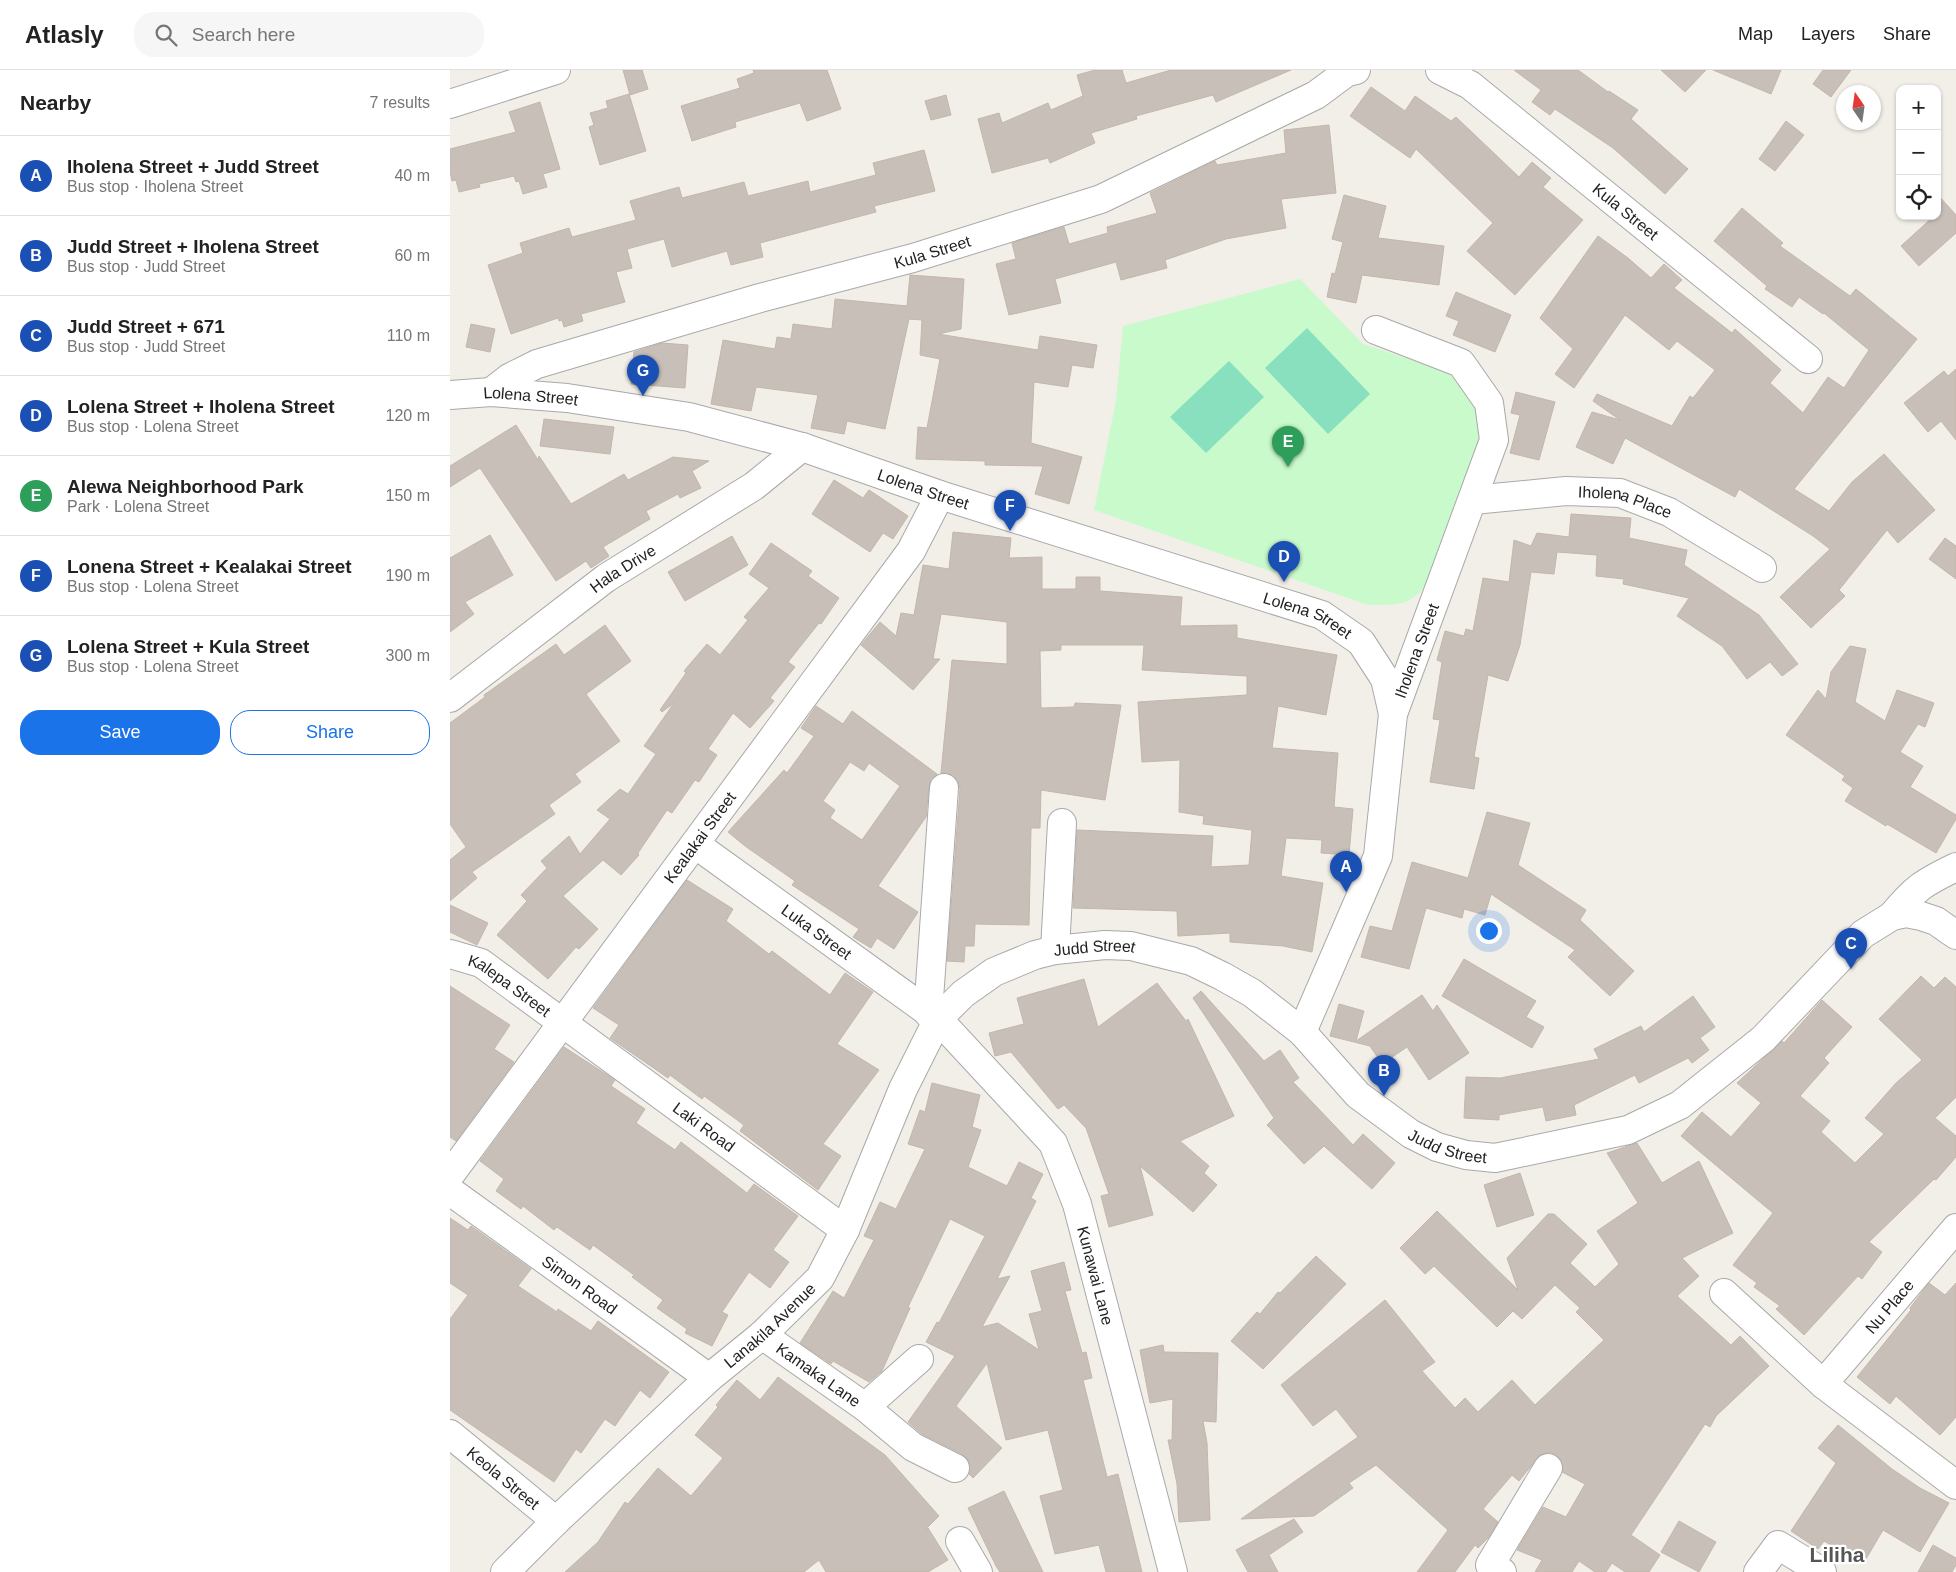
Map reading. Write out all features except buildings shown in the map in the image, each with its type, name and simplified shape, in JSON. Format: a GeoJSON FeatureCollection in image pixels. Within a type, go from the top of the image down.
{"type":"FeatureCollection","features":[{"type":"Feature","properties":{"kind":"street"},"geometry":{"type":"LineString","coordinates":[[450,104],[556,70]]}},
{"type":"Feature","properties":{"kind":"street","name":"Kula Street"},"geometry":{"type":"LineString","coordinates":[[492,392],[509,378],[537,364],[760,298],[913,258],[1101,199],[1316,95],[1347,72],[1356,70]]}},
{"type":"Feature","properties":{"kind":"street","name":"Kula Street"},"geometry":{"type":"LineString","coordinates":[[1440,70],[1470,85],[1808,359]]}},
{"type":"Feature","properties":{"kind":"street","name":"Iholena Street"},"geometry":{"type":"LineString","coordinates":[[1302,1032],[1378,856],[1393,714],[1494,440],[1489,403],[1461,363],[1376,330]]}},
{"type":"Feature","properties":{"kind":"street","name":"Lolena Street"},"geometry":{"type":"LineString","coordinates":[[450,395],[492,392],[567,398],[690,417],[802,448],[940,495],[1322,615],[1362,642],[1384,679],[1393,714]]}},
{"type":"Feature","properties":{"kind":"street","name":"Hala Drive"},"geometry":{"type":"LineString","coordinates":[[450,698],[606,578],[754,486],[802,448]]}},
{"type":"Feature","properties":{"kind":"street","name":"Iholena Place"},"geometry":{"type":"LineString","coordinates":[[1473,500],[1566,491],[1620,493],[1669,512],[1762,568]]}},
{"type":"Feature","properties":{"kind":"street","name":"Kealakai Street"},"geometry":{"type":"LineString","coordinates":[[450,1175],[564,1023],[911,550],[940,495]]}},
{"type":"Feature","properties":{"kind":"street"},"geometry":{"type":"LineString","coordinates":[[933,1016],[944,788]]}},
{"type":"Feature","properties":{"kind":"street"},"geometry":{"type":"LineString","coordinates":[[1055,950],[1062,823]]}},
{"type":"Feature","properties":{"kind":"street","name":"Luka Street"},"geometry":{"type":"LineString","coordinates":[[695,844],[933,1016]]}},
{"type":"Feature","properties":{"kind":"street"},"geometry":{"type":"LineString","coordinates":[[1892,916],[1912,891],[1956,867]]}},
{"type":"Feature","properties":{"kind":"street","name":"Judd Street"},"geometry":{"type":"LineString","coordinates":[[933,1016],[994,972],[1035,955],[1055,950],[1105,945],[1131,946],[1191,962],[1222,976],[1252,993],[1302,1032],[1358,1094],[1411,1134],[1437,1147],[1466,1155],[1495,1158],[1628,1130],[1680,1106],[1763,1039],[1863,934],[1892,916],[1906,913],[1922,916],[1936,921],[1956,935]]}},
{"type":"Feature","properties":{"kind":"street","name":"Kalepa Street"},"geometry":{"type":"LineString","coordinates":[[450,954],[481,963],[564,1023]]}},
{"type":"Feature","properties":{"kind":"street"},"geometry":{"type":"LineString","coordinates":[[450,971],[481,963]]}},
{"type":"Feature","properties":{"kind":"street","name":"Lanakila Avenue"},"geometry":{"type":"LineString","coordinates":[[511,1570],[556,1521],[709,1378],[762,1335],[820,1278],[845,1230],[933,1016]]}},
{"type":"Feature","properties":{"kind":"street","name":"Kunawai Lane"},"geometry":{"type":"LineString","coordinates":[[933,1016],[1053,1143],[1077,1204],[1173,1572]]}},
{"type":"Feature","properties":{"kind":"street","name":"Laki Road"},"geometry":{"type":"LineString","coordinates":[[564,1023],[845,1230]]}},
{"type":"Feature","properties":{"kind":"street","name":"Simon Road"},"geometry":{"type":"LineString","coordinates":[[450,1191],[709,1378]]}},
{"type":"Feature","properties":{"kind":"street","name":"Nu Place"},"geometry":{"type":"LineString","coordinates":[[1823,1384],[1956,1228]]}},
{"type":"Feature","properties":{"kind":"street"},"geometry":{"type":"LineString","coordinates":[[1724,1293],[1823,1384],[1956,1485]]}},
{"type":"Feature","properties":{"kind":"street","name":"Kamaka Lane"},"geometry":{"type":"LineString","coordinates":[[762,1335],[865,1407],[919,1359]]}},
{"type":"Feature","properties":{"kind":"street"},"geometry":{"type":"LineString","coordinates":[[865,1407],[913,1447],[955,1468]]}},
{"type":"Feature","properties":{"kind":"street","name":"Keola Street"},"geometry":{"type":"LineString","coordinates":[[450,1434],[556,1521]]}},
{"type":"Feature","properties":{"kind":"street"},"geometry":{"type":"LineString","coordinates":[[1502,1572],[1490,1565],[1548,1468]]}},
{"type":"Feature","properties":{"kind":"street"},"geometry":{"type":"LineString","coordinates":[[960,1541],[978,1572]]}},
{"type":"Feature","properties":{"kind":"street"},"geometry":{"type":"LineString","coordinates":[[1758,1572],[1778,1545],[1822,1572]]}},
{"type":"Feature","properties":{"kind":"green space"},"geometry":{"type":"Polygon","coordinates":[[[1300,279],[1363,344],[1467,378],[1490,425],[1430,581],[1416,596],[1403,603],[1368,605],[1094,510],[1116,400],[1123,326],[1300,279]]]}},
{"type":"Feature","properties":{"kind":"green space"},"geometry":{"type":"Polygon","coordinates":[[[1307,328],[1370,394],[1328,434],[1265,368],[1307,328]]]}},
{"type":"Feature","properties":{"kind":"green space"},"geometry":{"type":"Polygon","coordinates":[[[1229,361],[1264,397],[1206,453],[1170,417],[1229,361]]]}},
{"type":"Feature","properties":{"kind":"place","name":"Lolena Street + Kula Street"},"geometry":{"type":"Point","coordinates":[643,396]}},
{"type":"Feature","properties":{"kind":"place","name":"Alewa Neighborhood Park"},"geometry":{"type":"Point","coordinates":[1288,467]}},
{"type":"Feature","properties":{"kind":"place","name":"Lonena Street + Kealakai Street"},"geometry":{"type":"Point","coordinates":[1010,531]}},
{"type":"Feature","properties":{"kind":"place","name":"Lolena Street + Iholena Street"},"geometry":{"type":"Point","coordinates":[1284,582]}},
{"type":"Feature","properties":{"kind":"place","name":"Iholena Street + Judd Street"},"geometry":{"type":"Point","coordinates":[1346,892]}},
{"type":"Feature","properties":{"kind":"place","name":"Judd Street + 671"},"geometry":{"type":"Point","coordinates":[1851,969]}},
{"type":"Feature","properties":{"kind":"place","name":"Judd Street + Iholena Street"},"geometry":{"type":"Point","coordinates":[1384,1096]}},
{"type":"Feature","properties":{"kind":"district","name":"Liliha"},"geometry":{"type":"Point","coordinates":[1837,1554]}}]}
